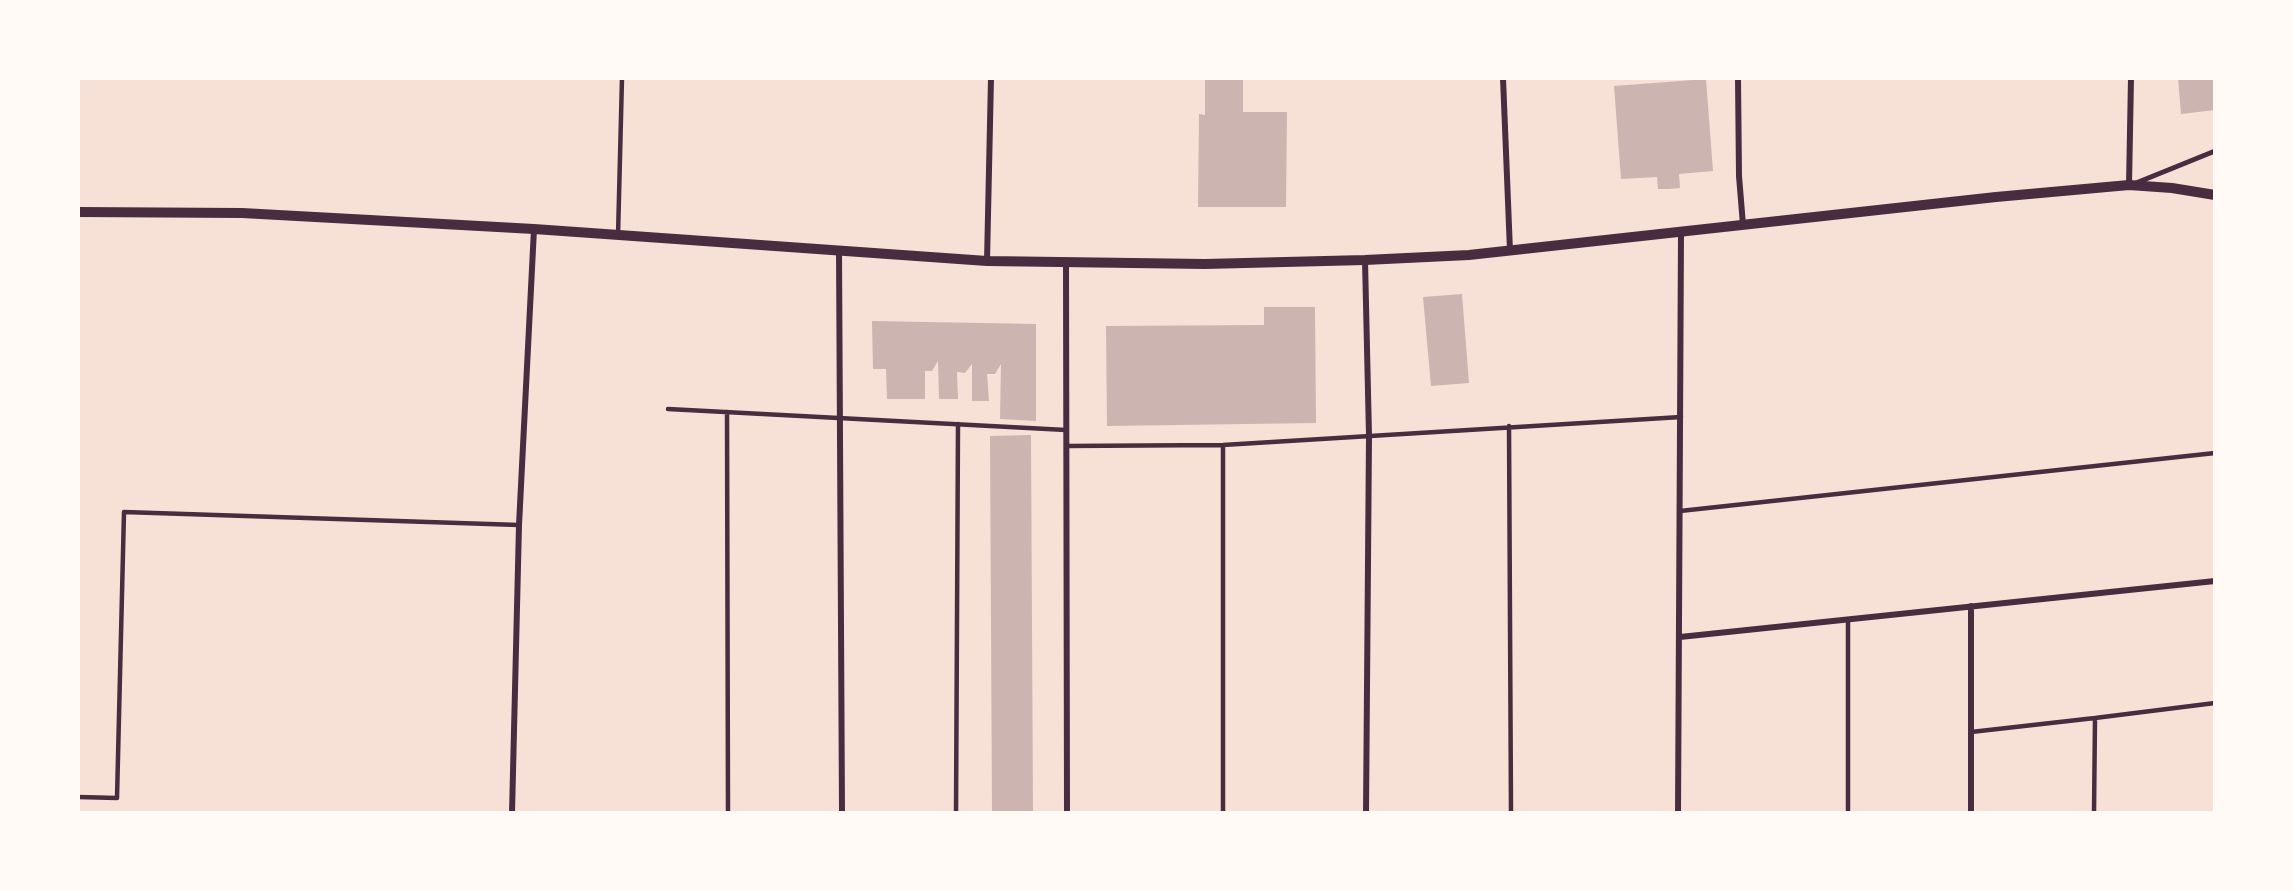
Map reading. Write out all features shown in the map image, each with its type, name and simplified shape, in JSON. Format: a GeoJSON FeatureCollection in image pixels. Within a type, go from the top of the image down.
{"type":"FeatureCollection","features":[{"type":"Feature","properties":{"kind":"street"},"geometry":{"type":"LineString","coordinates":[[987,261],[991,78]]}},
{"type":"Feature","properties":{"kind":"street"},"geometry":{"type":"LineString","coordinates":[[1503,78],[1510,250]]}},
{"type":"Feature","properties":{"kind":"street"},"geometry":{"type":"LineString","coordinates":[[1738,78],[1739,176],[1743,225]]}},
{"type":"Feature","properties":{"kind":"street"},"geometry":{"type":"LineString","coordinates":[[2129,185],[2131,78]]}},
{"type":"Feature","properties":{"kind":"street"},"geometry":{"type":"LineString","coordinates":[[2129,185],[2215,151]]}},
{"type":"Feature","properties":{"kind":"street"},"geometry":{"type":"LineString","coordinates":[[78,212],[242,213],[534,229],[987,261],[1205,264],[1365,260],[1510,250],[2129,185],[2172,188],[2215,195]]}},
{"type":"Feature","properties":{"kind":"street"},"geometry":{"type":"LineString","coordinates":[[512,813],[519,525],[534,229]]}},
{"type":"Feature","properties":{"kind":"street"},"geometry":{"type":"LineString","coordinates":[[1678,813],[1681,232]]}},
{"type":"Feature","properties":{"kind":"street"},"geometry":{"type":"LineString","coordinates":[[839,250],[842,813]]}},
{"type":"Feature","properties":{"kind":"street"},"geometry":{"type":"LineString","coordinates":[[1365,260],[1368,436],[1366,813]]}},
{"type":"Feature","properties":{"kind":"street"},"geometry":{"type":"LineString","coordinates":[[1066,261],[1067,813]]}},
{"type":"Feature","properties":{"kind":"street"},"geometry":{"type":"LineString","coordinates":[[1680,637],[2215,581]]}},
{"type":"Feature","properties":{"kind":"street"},"geometry":{"type":"LineString","coordinates":[[1971,606],[1971,813]]}},
{"type":"Feature","properties":{"kind":"lane"},"geometry":{"type":"LineString","coordinates":[[618,236],[622,78]]}},
{"type":"Feature","properties":{"kind":"lane"},"geometry":{"type":"LineString","coordinates":[[668,409],[1066,430]]}},
{"type":"Feature","properties":{"kind":"lane"},"geometry":{"type":"LineString","coordinates":[[727,412],[728,813]]}},
{"type":"Feature","properties":{"kind":"lane"},"geometry":{"type":"LineString","coordinates":[[1065,446],[1223,445],[1681,417]]}},
{"type":"Feature","properties":{"kind":"lane"},"geometry":{"type":"LineString","coordinates":[[956,813],[958,424]]}},
{"type":"Feature","properties":{"kind":"lane"},"geometry":{"type":"LineString","coordinates":[[1509,426],[1511,813]]}},
{"type":"Feature","properties":{"kind":"lane"},"geometry":{"type":"LineString","coordinates":[[1223,445],[1223,813]]}},
{"type":"Feature","properties":{"kind":"lane"},"geometry":{"type":"LineString","coordinates":[[1680,511],[2215,453]]}},
{"type":"Feature","properties":{"kind":"lane"},"geometry":{"type":"LineString","coordinates":[[78,797],[117,798],[124,512],[519,525]]}},
{"type":"Feature","properties":{"kind":"lane"},"geometry":{"type":"LineString","coordinates":[[1848,619],[1848,813]]}},
{"type":"Feature","properties":{"kind":"lane"},"geometry":{"type":"LineString","coordinates":[[1971,732],[2215,703]]}},
{"type":"Feature","properties":{"kind":"lane"},"geometry":{"type":"LineString","coordinates":[[2094,813],[2095,718]]}},
{"type":"Feature","properties":{"kind":"building"},"geometry":{"type":"Polygon","coordinates":[[[1205,78],[1243,78],[1243,112],[1287,112],[1286,207],[1198,207],[1199,114],[1205,115],[1205,78]]]}},
{"type":"Feature","properties":{"kind":"building"},"geometry":{"type":"Polygon","coordinates":[[[2178,78],[2215,78],[2215,110],[2181,114],[2178,78]]]}},
{"type":"Feature","properties":{"kind":"building"},"geometry":{"type":"Polygon","coordinates":[[[1706,79],[1713,171],[1679,174],[1680,188],[1658,189],[1657,177],[1621,179],[1614,86],[1706,79]]]}},
{"type":"Feature","properties":{"kind":"building"},"geometry":{"type":"Polygon","coordinates":[[[1462,294],[1469,383],[1431,386],[1423,297],[1462,294]]]}},
{"type":"Feature","properties":{"kind":"building"},"geometry":{"type":"Polygon","coordinates":[[[1264,307],[1315,307],[1316,423],[1107,426],[1106,326],[1264,325],[1264,307]]]}},
{"type":"Feature","properties":{"kind":"building"},"geometry":{"type":"Polygon","coordinates":[[[872,321],[1036,324],[1036,421],[1000,419],[1001,364],[995,374],[987,374],[989,401],[972,401],[972,364],[965,373],[957,372],[958,399],[939,399],[938,361],[932,371],[925,371],[925,399],[887,399],[886,369],[873,369],[872,321]]]}},
{"type":"Feature","properties":{"kind":"building"},"geometry":{"type":"Polygon","coordinates":[[[1031,435],[1033,813],[992,813],[990,436],[1031,435]]]}}]}
